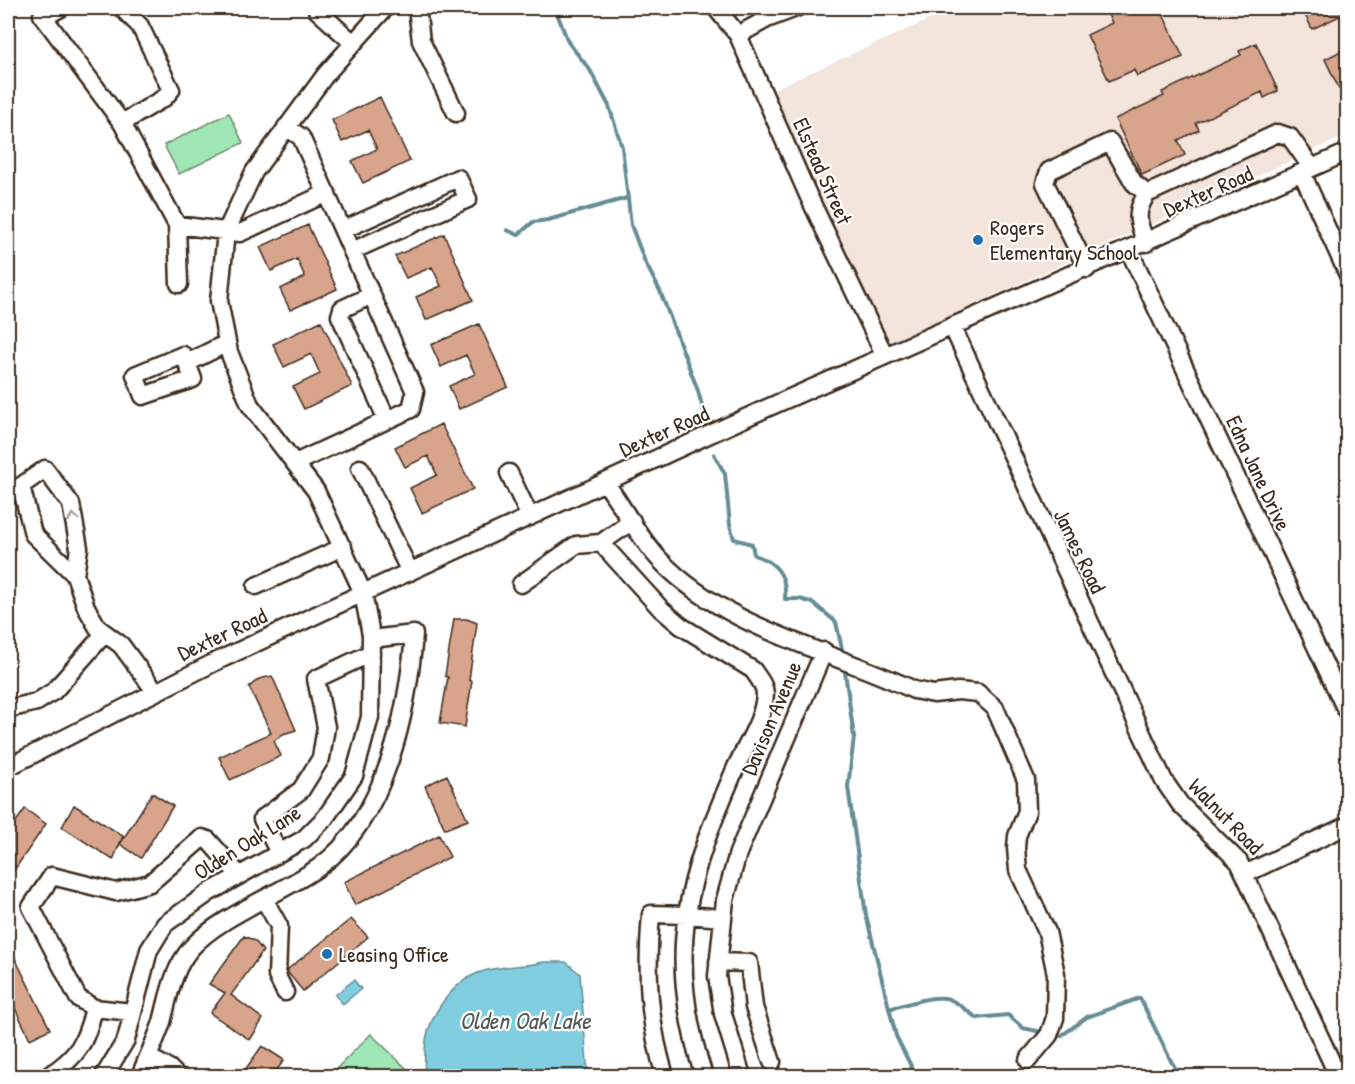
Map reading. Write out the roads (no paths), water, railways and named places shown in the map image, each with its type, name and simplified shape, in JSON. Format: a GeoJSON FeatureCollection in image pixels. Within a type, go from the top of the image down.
{"type":"FeatureCollection","features":[{"type":"Feature","properties":{"kind":"street"},"geometry":{"type":"LineString","coordinates":[[61,8],[43,16],[122,123],[177,225],[179,284]]}},
{"type":"Feature","properties":{"kind":"street"},"geometry":{"type":"LineString","coordinates":[[122,8],[140,26],[171,90],[164,98],[122,123]]}},
{"type":"Feature","properties":{"kind":"street"},"geometry":{"type":"LineString","coordinates":[[316,8],[352,42]]}},
{"type":"Feature","properties":{"kind":"street","name":"Olden Oak Lane"},"geometry":{"type":"LineString","coordinates":[[104,1077],[126,1040],[149,950],[165,924],[210,891],[304,839],[325,818],[354,776],[370,717],[371,646],[363,593],[315,491],[250,405],[227,343],[219,301],[226,232],[254,172],[352,42],[385,8]]}},
{"type":"Feature","properties":{"kind":"street"},"geometry":{"type":"LineString","coordinates":[[417,8],[421,41],[456,113]]}},
{"type":"Feature","properties":{"kind":"street","name":"Elstead Street"},"geometry":{"type":"LineString","coordinates":[[716,8],[738,35],[808,195],[885,356]]}},
{"type":"Feature","properties":{"kind":"street"},"geometry":{"type":"LineString","coordinates":[[738,35],[766,19],[796,8]]}},
{"type":"Feature","properties":{"kind":"street"},"geometry":{"type":"LineString","coordinates":[[286,127],[301,136],[415,392],[411,409],[295,463]]}},
{"type":"Feature","properties":{"kind":"street"},"geometry":{"type":"LineString","coordinates":[[1146,243],[1137,219],[1139,206],[1147,194],[1278,133],[1290,137],[1307,170],[1347,275]]}},
{"type":"Feature","properties":{"kind":"street"},"geometry":{"type":"LineString","coordinates":[[1087,269],[1045,183],[1049,171],[1110,142],[1134,183],[1147,194]]}},
{"type":"Feature","properties":{"kind":"street","name":"Dexter Road"},"geometry":{"type":"LineString","coordinates":[[8,767],[155,691],[363,593],[885,356],[1146,243],[1347,152]]}},
{"type":"Feature","properties":{"kind":"street"},"geometry":{"type":"LineString","coordinates":[[343,230],[458,178],[468,199],[352,251]]}},
{"type":"Feature","properties":{"kind":"street"},"geometry":{"type":"LineString","coordinates":[[177,225],[240,233],[327,193]]}},
{"type":"Feature","properties":{"kind":"street","name":"Edna Jane Drive"},"geometry":{"type":"LineString","coordinates":[[1129,250],[1347,714]]}},
{"type":"Feature","properties":{"kind":"street"},"geometry":{"type":"LineString","coordinates":[[372,295],[342,309],[340,316],[387,420]]}},
{"type":"Feature","properties":{"kind":"street","name":"James Road"},"geometry":{"type":"LineString","coordinates":[[953,328],[1144,739],[1171,790]]}},
{"type":"Feature","properties":{"kind":"street"},"geometry":{"type":"LineString","coordinates":[[187,363],[227,343]]}},
{"type":"Feature","properties":{"kind":"street"},"geometry":{"type":"LineString","coordinates":[[360,468],[410,572]]}},
{"type":"Feature","properties":{"kind":"street"},"geometry":{"type":"LineString","coordinates":[[75,575],[79,548],[71,504],[45,469],[21,486],[33,534],[75,575],[86,607],[98,628],[121,645],[155,691]]}},
{"type":"Feature","properties":{"kind":"street"},"geometry":{"type":"LineString","coordinates":[[509,473],[530,517]]}},
{"type":"Feature","properties":{"kind":"street","name":"Davison Avenue"},"geometry":{"type":"LineString","coordinates":[[605,482],[660,560],[698,592],[740,618],[824,651],[738,853],[722,918],[718,962],[723,1014],[742,1077]]}},
{"type":"Feature","properties":{"kind":"street"},"geometry":{"type":"LineString","coordinates":[[521,584],[576,545],[601,543],[632,521]]}},
{"type":"Feature","properties":{"kind":"street"},"geometry":{"type":"LineString","coordinates":[[601,543],[661,609],[681,626],[753,670],[761,681],[765,693],[762,712],[701,853],[691,886],[684,941],[686,1002],[704,1077]]}},
{"type":"Feature","properties":{"kind":"street"},"geometry":{"type":"LineString","coordinates":[[256,586],[343,547]]}},
{"type":"Feature","properties":{"kind":"street"},"geometry":{"type":"LineString","coordinates":[[8,709],[37,702],[54,691],[105,633]]}},
{"type":"Feature","properties":{"kind":"street"},"geometry":{"type":"LineString","coordinates":[[140,1077],[161,1024],[174,975],[193,946],[224,923],[319,867],[352,836],[379,788],[399,726],[411,670],[414,634],[371,646],[315,679],[326,727],[321,758],[301,790],[262,819],[279,853]]}},
{"type":"Feature","properties":{"kind":"street"},"geometry":{"type":"LineString","coordinates":[[824,651],[914,690],[934,694],[958,691],[978,693],[995,708],[1004,726],[1026,780],[1028,791],[1027,811],[1017,836],[1018,870],[1047,932],[1056,974],[1055,1018],[1049,1035],[1028,1060]]}},
{"type":"Feature","properties":{"kind":"street","name":"Walnut Road"},"geometry":{"type":"LineString","coordinates":[[1171,790],[1180,804],[1239,862],[1245,874],[1347,825]]}},
{"type":"Feature","properties":{"kind":"street"},"geometry":{"type":"LineString","coordinates":[[132,1012],[94,1008],[78,998],[31,907],[52,876],[116,892],[150,883],[202,838],[208,840],[239,875]]}},
{"type":"Feature","properties":{"kind":"street"},"geometry":{"type":"LineString","coordinates":[[1245,874],[1338,1077]]}},
{"type":"Feature","properties":{"kind":"street"},"geometry":{"type":"LineString","coordinates":[[264,899],[279,926],[276,976],[285,992]]}},
{"type":"Feature","properties":{"kind":"street"},"geometry":{"type":"LineString","coordinates":[[665,1077],[654,1031],[649,995],[647,966],[651,914],[722,918]]}},
{"type":"Feature","properties":{"kind":"street"},"geometry":{"type":"LineString","coordinates":[[718,962],[749,963],[754,1007],[772,1062]]}},
{"type":"Feature","properties":{"kind":"street"},"geometry":{"type":"LineString","coordinates":[[48,1077],[65,1065],[87,1037],[94,1008]]}},
{"type":"Feature","properties":{"kind":"street"},"geometry":{"type":"LineString","coordinates":[[148,1057],[169,1068],[177,1077]]}},
{"type":"Feature","properties":{"kind":"water","name":"Olden Oak Lake"},"geometry":{"type":"Polygon","coordinates":[[[544,962],[566,962],[580,974],[588,1076],[424,1076],[425,1045],[430,1025],[441,1005],[456,987],[484,971],[544,962]]]}},
{"type":"Feature","properties":{"kind":"water"},"geometry":{"type":"Polygon","coordinates":[[[354,980],[361,989],[343,1004],[335,995],[354,980]]]}},
{"type":"Feature","properties":{"kind":"waterway"},"geometry":{"type":"LineString","coordinates":[[555,8],[568,42],[590,70],[609,106],[622,147],[631,225],[645,262],[660,291],[704,412]]}},
{"type":"Feature","properties":{"kind":"waterway"},"geometry":{"type":"LineString","coordinates":[[507,230],[518,235],[533,222],[627,198]]}},
{"type":"Feature","properties":{"kind":"waterway"},"geometry":{"type":"LineString","coordinates":[[714,454],[725,474],[730,525],[734,539],[752,544],[754,555],[769,562],[779,571],[784,583],[785,599],[800,599],[813,603],[836,622],[842,649]]}},
{"type":"Feature","properties":{"kind":"waterway"},"geometry":{"type":"LineString","coordinates":[[845,672],[854,737],[848,787],[866,915],[896,1036],[916,1076]]}},
{"type":"Feature","properties":{"kind":"waterway"},"geometry":{"type":"LineString","coordinates":[[889,1009],[919,1001],[943,998],[956,1003],[977,1018],[1008,1015],[1023,1028],[1046,1033]]}},
{"type":"Feature","properties":{"kind":"waterway"},"geometry":{"type":"LineString","coordinates":[[1052,1036],[1061,1036],[1087,1017],[1140,998],[1172,1063],[1181,1076]]}},
{"type":"Feature","properties":{"kind":"place","name":"Rogers Elementary School"},"geometry":{"type":"Point","coordinates":[978,240]}},
{"type":"Feature","properties":{"kind":"place","name":"Leasing Office"},"geometry":{"type":"Point","coordinates":[327,954]}}]}
